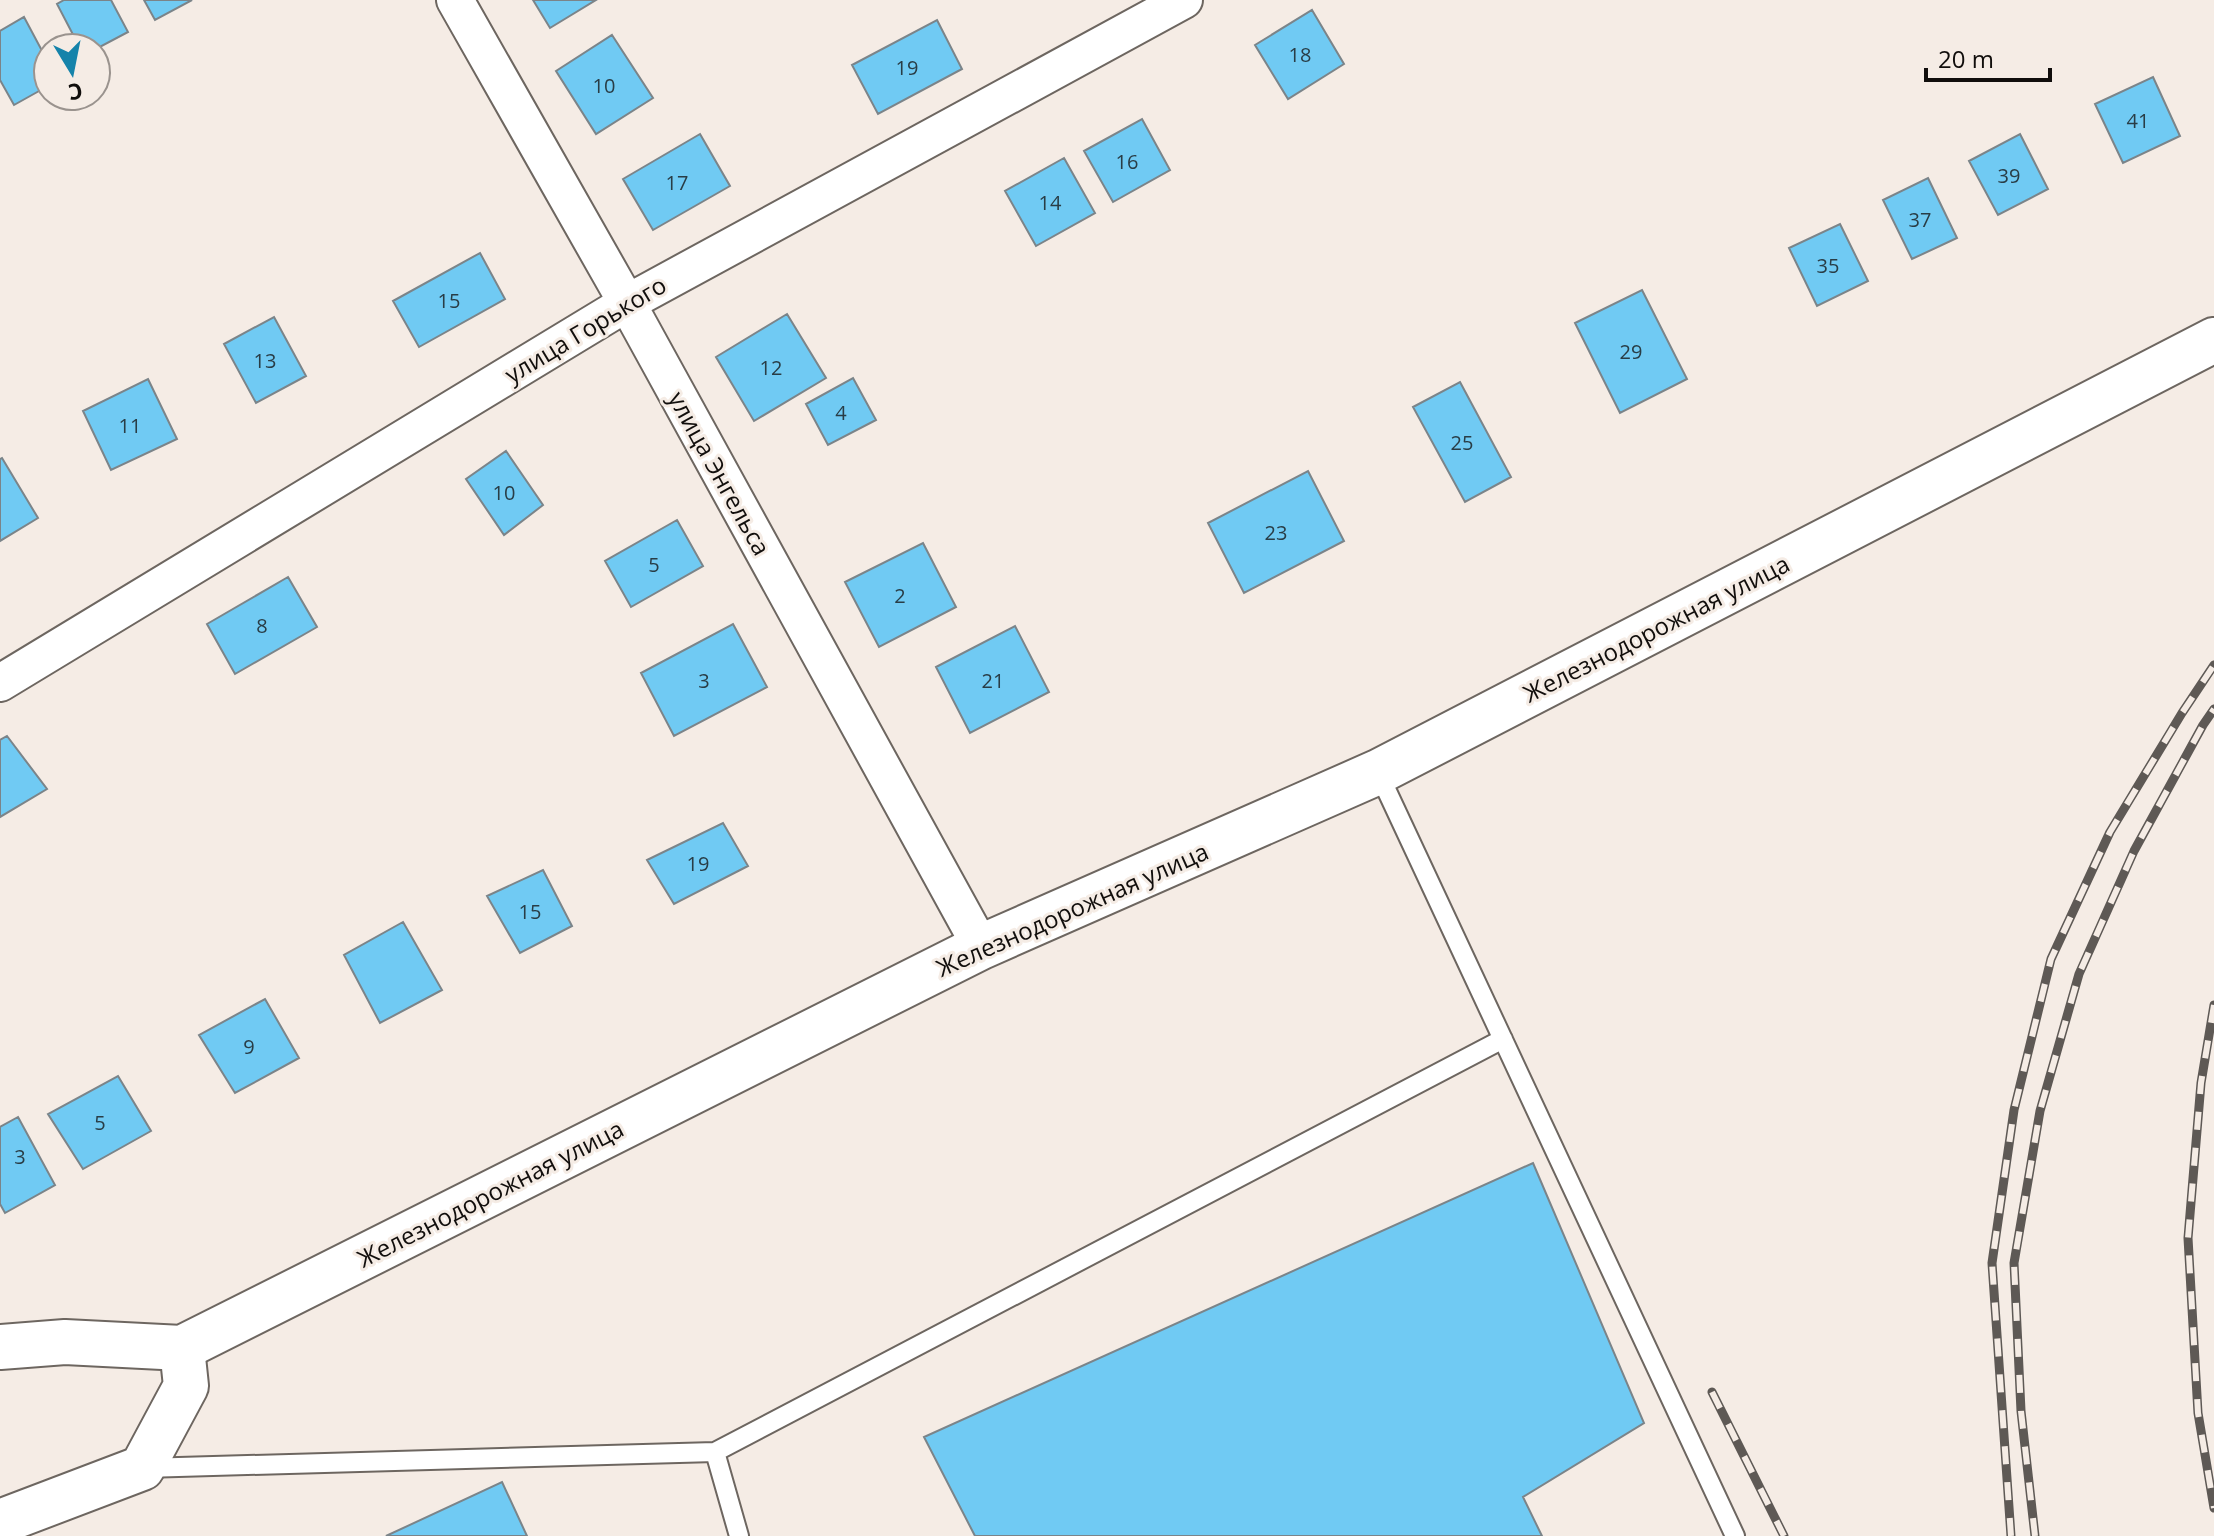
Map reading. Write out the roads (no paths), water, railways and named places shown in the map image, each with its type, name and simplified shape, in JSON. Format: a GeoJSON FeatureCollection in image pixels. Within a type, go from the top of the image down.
{"type":"FeatureCollection","features":[{"type":"Feature","properties":{"kind":"main road","name":"Железнодорожная улица"},"geometry":{"type":"LineString","coordinates":[[182,1348],[981,947],[1378,772],[2214,340]]}},
{"type":"Feature","properties":{"kind":"main road"},"geometry":{"type":"LineString","coordinates":[[0,1347],[65,1342],[182,1348],[186,1386],[142,1468],[0,1522]]}},
{"type":"Feature","properties":{"kind":"street","name":"улица Энгельса"},"geometry":{"type":"LineString","coordinates":[[455,0],[627,303],[981,947]]}},
{"type":"Feature","properties":{"kind":"street","name":"улица Горького"},"geometry":{"type":"LineString","coordinates":[[0,683],[627,303],[1184,0]]}},
{"type":"Feature","properties":{"kind":"lane"},"geometry":{"type":"LineString","coordinates":[[1378,772],[1735,1536]]}},
{"type":"Feature","properties":{"kind":"lane"},"geometry":{"type":"LineString","coordinates":[[142,1468],[715,1452],[1503,1039]]}},
{"type":"Feature","properties":{"kind":"lane"},"geometry":{"type":"LineString","coordinates":[[715,1452],[739,1536]]}},
{"type":"Feature","properties":{"kind":"railway"},"geometry":{"type":"LineString","coordinates":[[2011,1536],[1992,1263],[2014,1110],[2051,959],[2110,832],[2214,665]]}},
{"type":"Feature","properties":{"kind":"railway"},"geometry":{"type":"LineString","coordinates":[[2035,1536],[2021,1411],[2014,1263],[2040,1111],[2079,974],[2134,851],[2214,709]]}},
{"type":"Feature","properties":{"kind":"railway"},"geometry":{"type":"LineString","coordinates":[[2214,1005],[2201,1083],[2188,1238],[2198,1413],[2214,1508]]}},
{"type":"Feature","properties":{"kind":"railway"},"geometry":{"type":"LineString","coordinates":[[1712,1392],[1784,1536]]}}]}
